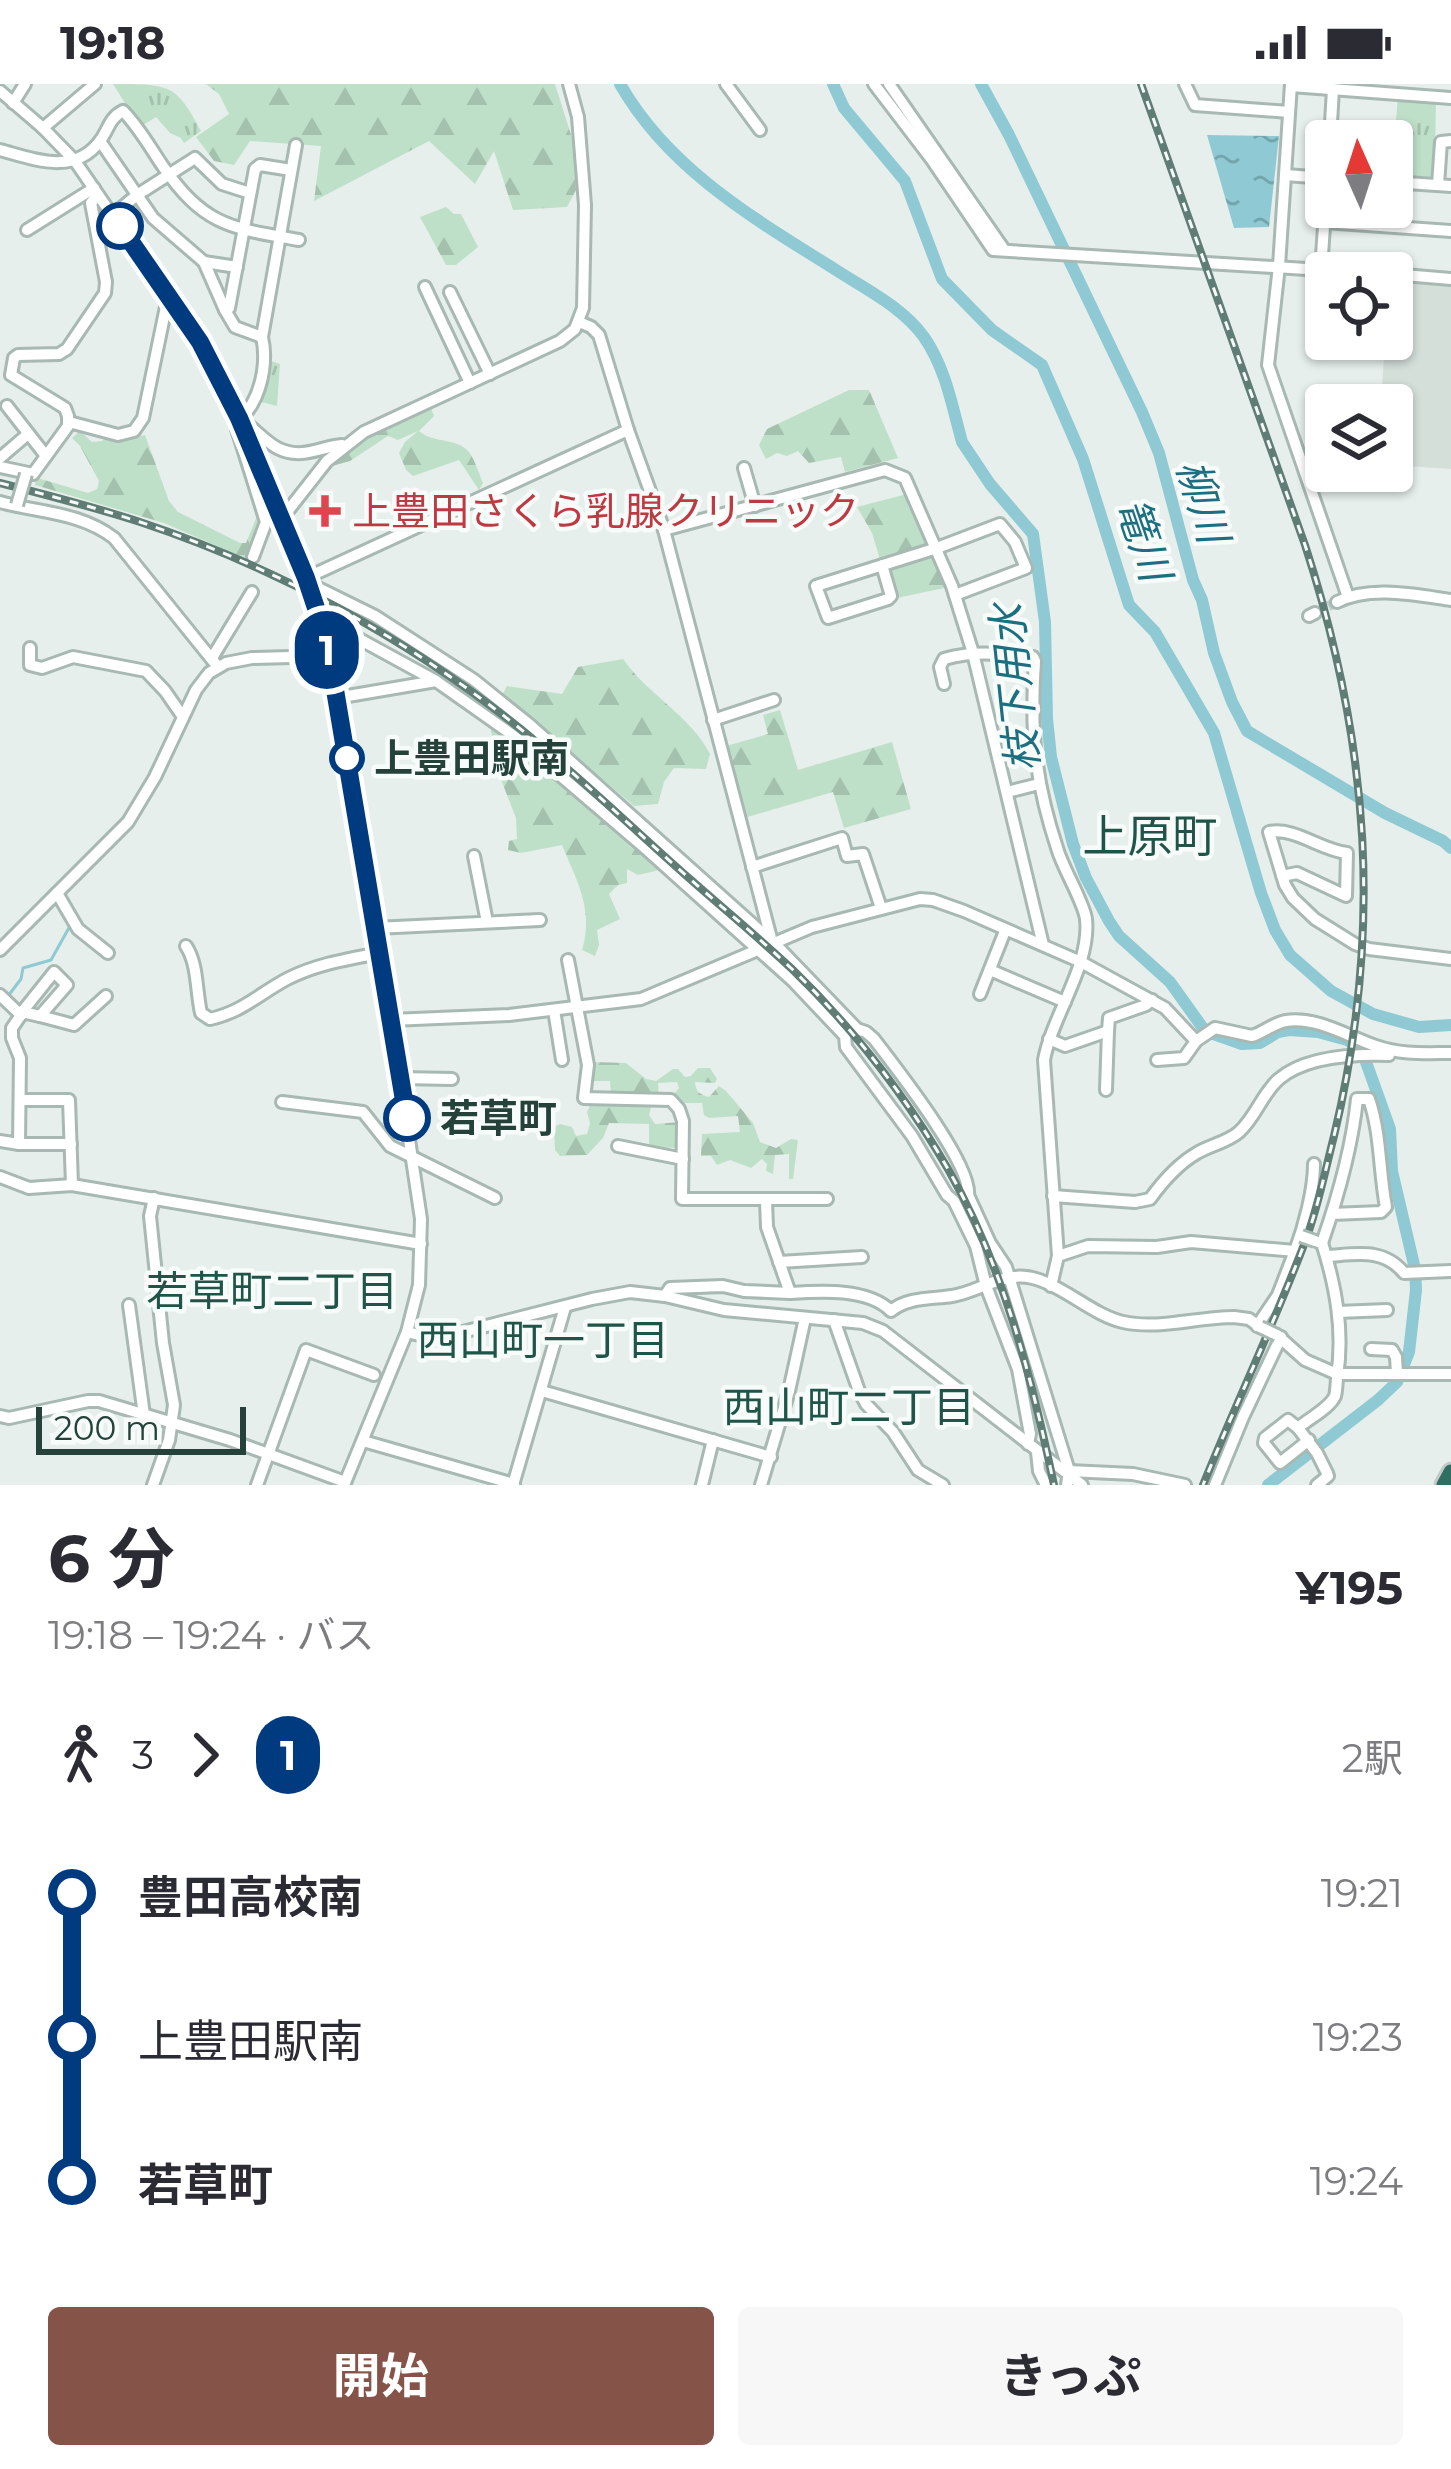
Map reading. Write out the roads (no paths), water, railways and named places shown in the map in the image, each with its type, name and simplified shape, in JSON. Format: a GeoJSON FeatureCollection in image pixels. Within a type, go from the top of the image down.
{"type":"FeatureCollection","features":[{"type":"Feature","properties":{"kind":"highway"},"geometry":{"type":"LineString","coordinates":[[1444,1485],[1451,1472]]}},
{"type":"Feature","properties":{"kind":"street"},"geometry":{"type":"LineString","coordinates":[[7,101],[25,84]]}},
{"type":"Feature","properties":{"kind":"street"},"geometry":{"type":"LineString","coordinates":[[43,128],[95,84]]}},
{"type":"Feature","properties":{"kind":"street"},"geometry":{"type":"LineString","coordinates":[[283,517],[320,468],[364,432],[565,338],[579,322],[585,205],[578,118],[569,84]]}},
{"type":"Feature","properties":{"kind":"street"},"geometry":{"type":"LineString","coordinates":[[726,84],[760,130]]}},
{"type":"Feature","properties":{"kind":"street"},"geometry":{"type":"LineString","coordinates":[[874,84],[993,250],[1305,268]]}},
{"type":"Feature","properties":{"kind":"street"},"geometry":{"type":"LineString","coordinates":[[889,84],[1004,248]]}},
{"type":"Feature","properties":{"kind":"street"},"geometry":{"type":"LineString","coordinates":[[1185,84],[1195,105],[1289,112]]}},
{"type":"Feature","properties":{"kind":"street"},"geometry":{"type":"LineString","coordinates":[[1451,98],[1291,85],[1268,364],[1343,599],[1405,593],[1451,600]]}},
{"type":"Feature","properties":{"kind":"street"},"geometry":{"type":"LineString","coordinates":[[1331,120],[1333,89]]}},
{"type":"Feature","properties":{"kind":"street"},"geometry":{"type":"LineString","coordinates":[[0,91],[75,161],[200,342],[239,418],[308,583],[336,698],[421,1219],[418,1285],[407,1332],[344,1483],[230,1440],[99,1401],[0,1417]]}},
{"type":"Feature","properties":{"kind":"street"},"geometry":{"type":"LineString","coordinates":[[1,154],[55,164],[75,161],[100,141],[112,117],[125,112],[197,208],[224,224],[299,240]]}},
{"type":"Feature","properties":{"kind":"street"},"geometry":{"type":"LineString","coordinates":[[100,141],[153,218],[204,262],[235,327],[262,337]]}},
{"type":"Feature","properties":{"kind":"street"},"geometry":{"type":"LineString","coordinates":[[1413,183],[1444,185],[1441,142],[1451,141]]}},
{"type":"Feature","properties":{"kind":"street"},"geometry":{"type":"LineString","coordinates":[[239,418],[256,396],[264,362],[262,337],[296,145]]}},
{"type":"Feature","properties":{"kind":"street"},"geometry":{"type":"LineString","coordinates":[[113,215],[197,158],[222,184],[250,193]]}},
{"type":"Feature","properties":{"kind":"street"},"geometry":{"type":"LineString","coordinates":[[225,310],[257,166],[291,170]]}},
{"type":"Feature","properties":{"kind":"street"},"geometry":{"type":"LineString","coordinates":[[1285,175],[1305,176]]}},
{"type":"Feature","properties":{"kind":"street"},"geometry":{"type":"LineString","coordinates":[[27,230],[96,192]]}},
{"type":"Feature","properties":{"kind":"street"},"geometry":{"type":"LineString","coordinates":[[0,467],[33,474],[69,422],[67,411],[57,401],[8,380],[18,355],[67,349],[105,293],[92,203],[96,192]]}},
{"type":"Feature","properties":{"kind":"street"},"geometry":{"type":"LineString","coordinates":[[1409,228],[1451,231]]}},
{"type":"Feature","properties":{"kind":"street"},"geometry":{"type":"LineString","coordinates":[[204,262],[237,267]]}},
{"type":"Feature","properties":{"kind":"street"},"geometry":{"type":"LineString","coordinates":[[1413,276],[1451,279]]}},
{"type":"Feature","properties":{"kind":"street"},"geometry":{"type":"LineString","coordinates":[[425,286],[470,383]]}},
{"type":"Feature","properties":{"kind":"street"},"geometry":{"type":"LineString","coordinates":[[434,307],[452,295],[490,374]]}},
{"type":"Feature","properties":{"kind":"street"},"geometry":{"type":"LineString","coordinates":[[69,422],[118,435],[134,431],[142,418],[168,297]]}},
{"type":"Feature","properties":{"kind":"street"},"geometry":{"type":"LineString","coordinates":[[579,322],[599,335],[664,530],[772,943]]}},
{"type":"Feature","properties":{"kind":"street"},"geometry":{"type":"LineString","coordinates":[[7,406],[46,456]]}},
{"type":"Feature","properties":{"kind":"street"},"geometry":{"type":"LineString","coordinates":[[239,418],[282,452],[345,445]]}},
{"type":"Feature","properties":{"kind":"street"},"geometry":{"type":"LineString","coordinates":[[239,418],[237,429],[266,522],[253,557]]}},
{"type":"Feature","properties":{"kind":"street"},"geometry":{"type":"LineString","coordinates":[[308,583],[628,430]]}},
{"type":"Feature","properties":{"kind":"street"},"geometry":{"type":"LineString","coordinates":[[0,458],[28,434]]}},
{"type":"Feature","properties":{"kind":"street"},"geometry":{"type":"LineString","coordinates":[[744,467],[755,506]]}},
{"type":"Feature","properties":{"kind":"street"},"geometry":{"type":"LineString","coordinates":[[664,530],[891,471],[905,478],[937,548],[973,653],[1043,945]]}},
{"type":"Feature","properties":{"kind":"street"},"geometry":{"type":"LineString","coordinates":[[0,517],[26,474]]}},
{"type":"Feature","properties":{"kind":"street"},"geometry":{"type":"LineString","coordinates":[[9,504],[98,525],[114,538],[215,662]]}},
{"type":"Feature","properties":{"kind":"street"},"geometry":{"type":"LineString","coordinates":[[882,565],[888,599],[828,618],[816,586],[1000,524],[1015,542],[1026,568],[955,595]]}},
{"type":"Feature","properties":{"kind":"street"},"geometry":{"type":"LineString","coordinates":[[308,583],[375,616],[481,700],[514,736],[793,981],[844,1036],[846,1047],[913,1136],[976,1246],[1018,1369],[1032,1448],[1046,1485]]}},
{"type":"Feature","properties":{"kind":"street"},"geometry":{"type":"LineString","coordinates":[[0,950],[128,822],[252,592]]}},
{"type":"Feature","properties":{"kind":"street"},"geometry":{"type":"LineString","coordinates":[[319,617],[436,681],[530,725],[874,1040],[952,1153],[990,1243],[1002,1257],[1068,1477]]}},
{"type":"Feature","properties":{"kind":"street"},"geometry":{"type":"LineString","coordinates":[[30,649],[30,665],[42,668],[73,657],[146,671],[183,717]]}},
{"type":"Feature","properties":{"kind":"street"},"geometry":{"type":"LineString","coordinates":[[944,684],[940,671],[944,659],[973,653],[1033,657],[1032,734],[1039,784],[1061,862],[1086,918],[1081,962],[1044,1062],[1058,1256],[1051,1286]]}},
{"type":"Feature","properties":{"kind":"street"},"geometry":{"type":"LineString","coordinates":[[215,662],[328,656]]}},
{"type":"Feature","properties":{"kind":"street"},"geometry":{"type":"LineString","coordinates":[[336,698],[436,681]]}},
{"type":"Feature","properties":{"kind":"street"},"geometry":{"type":"LineString","coordinates":[[713,720],[774,700]]}},
{"type":"Feature","properties":{"kind":"street"},"geometry":{"type":"LineString","coordinates":[[1007,792],[1039,784]]}},
{"type":"Feature","properties":{"kind":"street"},"geometry":{"type":"LineString","coordinates":[[1282,876],[1297,873],[1346,896],[1347,853],[1280,830],[1269,832],[1282,876],[1293,898],[1315,919],[1355,944],[1451,959]]}},
{"type":"Feature","properties":{"kind":"street"},"geometry":{"type":"LineString","coordinates":[[752,867],[842,838],[847,856],[863,854],[881,908]]}},
{"type":"Feature","properties":{"kind":"street"},"geometry":{"type":"LineString","coordinates":[[474,856],[487,922]]}},
{"type":"Feature","properties":{"kind":"street"},"geometry":{"type":"LineString","coordinates":[[57,893],[78,928],[108,953]]}},
{"type":"Feature","properties":{"kind":"street"},"geometry":{"type":"LineString","coordinates":[[391,1020],[577,1008],[649,996],[812,927],[908,900],[933,900],[1081,962],[1165,1008],[1199,1040]]}},
{"type":"Feature","properties":{"kind":"street"},"geometry":{"type":"LineString","coordinates":[[375,928],[540,920]]}},
{"type":"Feature","properties":{"kind":"street"},"geometry":{"type":"LineString","coordinates":[[980,994],[1006,931]]}},
{"type":"Feature","properties":{"kind":"street"},"geometry":{"type":"LineString","coordinates":[[186,946],[194,964],[201,1012],[210,1019],[230,1015],[283,981],[322,964],[380,953]]}},
{"type":"Feature","properties":{"kind":"street"},"geometry":{"type":"LineString","coordinates":[[568,960],[588,1065],[584,1098],[670,1100],[679,1109],[684,1200],[827,1199]]}},
{"type":"Feature","properties":{"kind":"street"},"geometry":{"type":"LineString","coordinates":[[990,970],[1065,1002]]}},
{"type":"Feature","properties":{"kind":"street"},"geometry":{"type":"LineString","coordinates":[[19,1144],[20,1058],[12,1028],[54,972],[68,986],[40,1016]]}},
{"type":"Feature","properties":{"kind":"street"},"geometry":{"type":"LineString","coordinates":[[3,998],[22,1014],[74,1025],[106,996]]}},
{"type":"Feature","properties":{"kind":"street"},"geometry":{"type":"LineString","coordinates":[[1106,1090],[1109,1018],[1152,1000]]}},
{"type":"Feature","properties":{"kind":"street"},"geometry":{"type":"LineString","coordinates":[[554,1010],[562,1060]]}},
{"type":"Feature","properties":{"kind":"street"},"geometry":{"type":"LineString","coordinates":[[1157,1060],[1184,1058],[1215,1028],[1252,1036],[1276,1023],[1296,1020],[1408,1053]]}},
{"type":"Feature","properties":{"kind":"street"},"geometry":{"type":"LineString","coordinates":[[1049,1039],[1064,1046],[1108,1030]]}},
{"type":"Feature","properties":{"kind":"street"},"geometry":{"type":"LineString","coordinates":[[1053,1196],[1150,1199],[1159,1185],[1200,1150],[1236,1135],[1277,1080],[1322,1060],[1451,1053]]}},
{"type":"Feature","properties":{"kind":"street"},"geometry":{"type":"LineString","coordinates":[[400,1078],[452,1079]]}},
{"type":"Feature","properties":{"kind":"street"},"geometry":{"type":"LineString","coordinates":[[1318,1242],[1332,1214],[1357,1099],[1369,1099],[1378,1125],[1386,1207],[1381,1212],[1332,1214]]}},
{"type":"Feature","properties":{"kind":"street"},"geometry":{"type":"LineString","coordinates":[[20,1100],[69,1100],[72,1185]]}},
{"type":"Feature","properties":{"kind":"street"},"geometry":{"type":"LineString","coordinates":[[282,1102],[363,1112],[390,1146],[495,1198]]}},
{"type":"Feature","properties":{"kind":"street"},"geometry":{"type":"LineString","coordinates":[[0,1141],[71,1144]]}},
{"type":"Feature","properties":{"kind":"street"},"geometry":{"type":"LineString","coordinates":[[618,1146],[682,1159]]}},
{"type":"Feature","properties":{"kind":"street"},"geometry":{"type":"LineString","coordinates":[[1258,1326],[1279,1294],[1301,1236],[1314,1164]]}},
{"type":"Feature","properties":{"kind":"street"},"geometry":{"type":"LineString","coordinates":[[0,1178],[29,1188],[72,1185],[421,1244]]}},
{"type":"Feature","properties":{"kind":"street"},"geometry":{"type":"LineString","coordinates":[[154,1198],[150,1216],[174,1405],[170,1440],[154,1485]]}},
{"type":"Feature","properties":{"kind":"street"},"geometry":{"type":"LineString","coordinates":[[766,1201],[767,1227],[790,1293]]}},
{"type":"Feature","properties":{"kind":"street"},"geometry":{"type":"LineString","coordinates":[[1298,1428],[1335,1395],[1342,1349],[1328,1256],[1318,1242],[1301,1236]]}},
{"type":"Feature","properties":{"kind":"street"},"geometry":{"type":"LineString","coordinates":[[1058,1256],[1088,1246],[1157,1247],[1191,1242],[1295,1251]]}},
{"type":"Feature","properties":{"kind":"street"},"geometry":{"type":"LineString","coordinates":[[1328,1256],[1373,1253],[1395,1262],[1404,1274],[1451,1271]]}},
{"type":"Feature","properties":{"kind":"street"},"geometry":{"type":"LineString","coordinates":[[779,1262],[862,1257]]}},
{"type":"Feature","properties":{"kind":"street"},"geometry":{"type":"LineString","coordinates":[[880,1329],[890,1311],[906,1302],[968,1293],[1009,1277],[1037,1279],[1124,1323],[1249,1319],[1279,1336],[1305,1360],[1337,1374],[1451,1374]]}},
{"type":"Feature","properties":{"kind":"street"},"geometry":{"type":"LineString","coordinates":[[665,1296],[670,1288],[697,1285],[814,1292],[878,1299],[890,1311]]}},
{"type":"Feature","properties":{"kind":"street"},"geometry":{"type":"LineString","coordinates":[[407,1332],[448,1336],[630,1292],[724,1310],[863,1323],[880,1329],[1082,1485]]}},
{"type":"Feature","properties":{"kind":"street"},"geometry":{"type":"LineString","coordinates":[[760,1485],[811,1318],[814,1292]]}},
{"type":"Feature","properties":{"kind":"street"},"geometry":{"type":"LineString","coordinates":[[129,1305],[144,1415]]}},
{"type":"Feature","properties":{"kind":"street"},"geometry":{"type":"LineString","coordinates":[[363,1441],[513,1484],[566,1307]]}},
{"type":"Feature","properties":{"kind":"street"},"geometry":{"type":"LineString","coordinates":[[1338,1312],[1387,1310]]}},
{"type":"Feature","properties":{"kind":"street"},"geometry":{"type":"LineString","coordinates":[[835,1320],[866,1404],[893,1432],[918,1470],[944,1485]]}},
{"type":"Feature","properties":{"kind":"street"},"geometry":{"type":"LineString","coordinates":[[1215,1485],[1279,1336]]}},
{"type":"Feature","properties":{"kind":"street"},"geometry":{"type":"LineString","coordinates":[[257,1485],[306,1349],[374,1375]]}},
{"type":"Feature","properties":{"kind":"street"},"geometry":{"type":"LineString","coordinates":[[1372,1349],[1392,1350],[1408,1371]]}},
{"type":"Feature","properties":{"kind":"street"},"geometry":{"type":"LineString","coordinates":[[542,1391],[771,1457]]}},
{"type":"Feature","properties":{"kind":"street"},"geometry":{"type":"LineString","coordinates":[[1312,1445],[1280,1463],[1264,1438],[1288,1420],[1298,1428],[1312,1445],[1328,1476],[1317,1485]]}},
{"type":"Feature","properties":{"kind":"street"},"geometry":{"type":"LineString","coordinates":[[702,1485],[713,1440]]}},
{"type":"Feature","properties":{"kind":"street"},"geometry":{"type":"LineString","coordinates":[[1068,1477],[1132,1474],[1185,1485]]}},
{"type":"Feature","properties":{"kind":"water"},"geometry":{"type":"Polygon","coordinates":[[[1207,135],[1279,136],[1269,227],[1234,228],[1207,135]]]}},
{"type":"Feature","properties":{"kind":"waterway","name":"枝下用水"},"geometry":{"type":"LineString","coordinates":[[620,84],[663,142],[716,190],[895,308],[932,349],[962,442],[1033,534],[1045,622],[1051,757],[1073,844],[1119,936],[1170,982],[1205,1031],[1242,1044],[1260,1043],[1289,1030],[1318,1032],[1361,1048],[1390,1129],[1392,1171],[1415,1269],[1409,1352],[1397,1382],[1378,1400],[1268,1485]]}},
{"type":"Feature","properties":{"kind":"waterway","name":"篭川"},"geometry":{"type":"LineString","coordinates":[[833,84],[844,108],[905,181],[942,279],[992,330],[1042,365],[1083,459],[1129,605],[1155,632],[1214,733],[1261,893],[1290,955],[1331,991],[1373,1014],[1419,1027],[1451,1025]]}},
{"type":"Feature","properties":{"kind":"waterway","name":"柳川"},"geometry":{"type":"LineString","coordinates":[[981,84],[1159,453],[1214,653],[1247,731],[1451,848]]}},
{"type":"Feature","properties":{"kind":"waterway"},"geometry":{"type":"LineString","coordinates":[[8,996],[23,968],[51,960],[70,926]]}},
{"type":"Feature","properties":{"kind":"tunnel"},"geometry":{"type":"LineString","coordinates":[[1315,613],[1337,602]]}},
{"type":"Feature","properties":{"kind":"tunnel"},"geometry":{"type":"LineString","coordinates":[[478,704],[483,696]]}},
{"type":"Feature","properties":{"kind":"railway"},"geometry":{"type":"LineString","coordinates":[[1141,84],[1327,619],[1356,766],[1362,839],[1359,985],[1349,1060],[1321,1189],[1293,1273],[1203,1485]]}},
{"type":"Feature","properties":{"kind":"railway"},"geometry":{"type":"LineString","coordinates":[[0,483],[190,540],[287,582],[382,633],[471,691],[536,742],[792,969],[896,1089],[968,1206],[1013,1323],[1054,1485]]}},
{"type":"Feature","properties":{"kind":"place","name":"上豊田さくら乳腺クリニック"},"geometry":{"type":"Point","coordinates":[325,511]}},
{"type":"Feature","properties":{"kind":"place","name":"上豊田駅南"},"geometry":{"type":"Point","coordinates":[347,758]}},
{"type":"Feature","properties":{"kind":"place","name":"若草町"},"geometry":{"type":"Point","coordinates":[407,1118]}},
{"type":"Feature","properties":{"kind":"district","name":"上原町"},"geometry":{"type":"Point","coordinates":[1150,836]}},
{"type":"Feature","properties":{"kind":"district","name":"若草町二丁目"},"geometry":{"type":"Point","coordinates":[272,1291]}},
{"type":"Feature","properties":{"kind":"district","name":"西山町一丁目"},"geometry":{"type":"Point","coordinates":[543,1340]}},
{"type":"Feature","properties":{"kind":"district","name":"西山町二丁目"},"geometry":{"type":"Point","coordinates":[849,1407]}}]}
